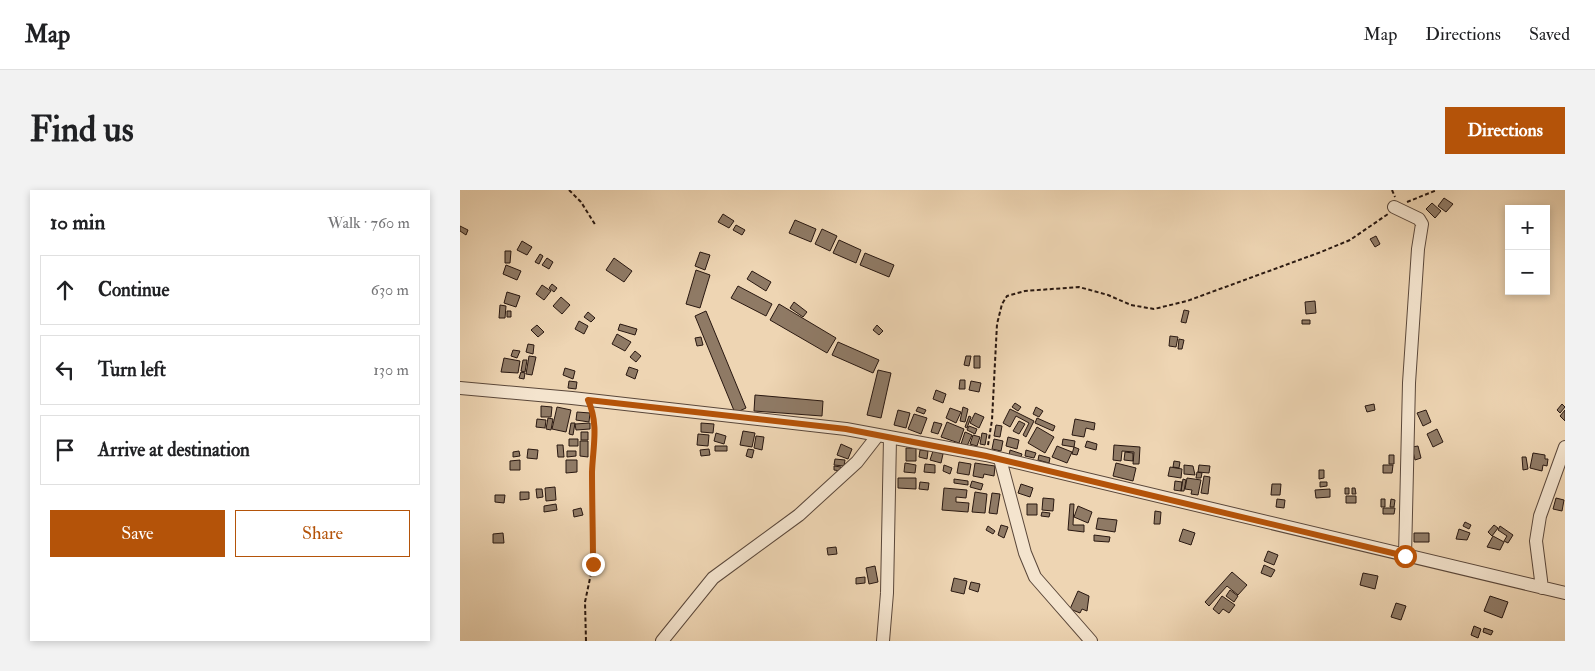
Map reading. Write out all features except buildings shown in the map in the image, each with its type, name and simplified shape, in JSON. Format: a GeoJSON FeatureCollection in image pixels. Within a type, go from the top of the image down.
{"type":"FeatureCollection","features":[{"type":"Feature","properties":{"kind":"street"},"geometry":{"type":"LineString","coordinates":[[1394,207],[1419,219],[1422,224],[1418,249],[1409,382],[1405,556]]}},
{"type":"Feature","properties":{"kind":"street"},"geometry":{"type":"LineString","coordinates":[[460,388],[588,400],[846,429],[884,436],[1000,459],[1565,593]]}},
{"type":"Feature","properties":{"kind":"street"},"geometry":{"type":"LineString","coordinates":[[662,641],[713,578],[799,515],[884,436]]}},
{"type":"Feature","properties":{"kind":"street"},"geometry":{"type":"LineString","coordinates":[[883,641],[887,592],[884,436]]}},
{"type":"Feature","properties":{"kind":"street"},"geometry":{"type":"LineString","coordinates":[[1542,588],[1536,541],[1537,533],[1540,516],[1565,447]]}},
{"type":"Feature","properties":{"kind":"street"},"geometry":{"type":"LineString","coordinates":[[1000,459],[1025,553],[1034,577],[1090,641]]}},
{"type":"Feature","properties":{"kind":"path"},"geometry":{"type":"LineString","coordinates":[[569,190],[581,202],[596,226]]}},
{"type":"Feature","properties":{"kind":"path"},"geometry":{"type":"LineString","coordinates":[[986,456],[992,420],[997,324],[1002,304],[1007,296],[1026,291],[1079,287],[1108,295],[1130,305],[1154,309],[1187,301],[1321,252],[1368,229],[1390,213],[1394,207],[1395,197],[1392,190]]}},
{"type":"Feature","properties":{"kind":"path"},"geometry":{"type":"LineString","coordinates":[[1394,207],[1437,190]]}},
{"type":"Feature","properties":{"kind":"path"},"geometry":{"type":"LineString","coordinates":[[586,641],[585,602],[593,564],[592,471],[596,434],[593,410],[588,400]]}},
{"type":"Feature","properties":{"kind":"route"},"geometry":{"type":"LineString","coordinates":[[593,564],[592,471],[596,434],[593,410],[588,400],[846,429],[1000,459],[1405,556]]}}]}
